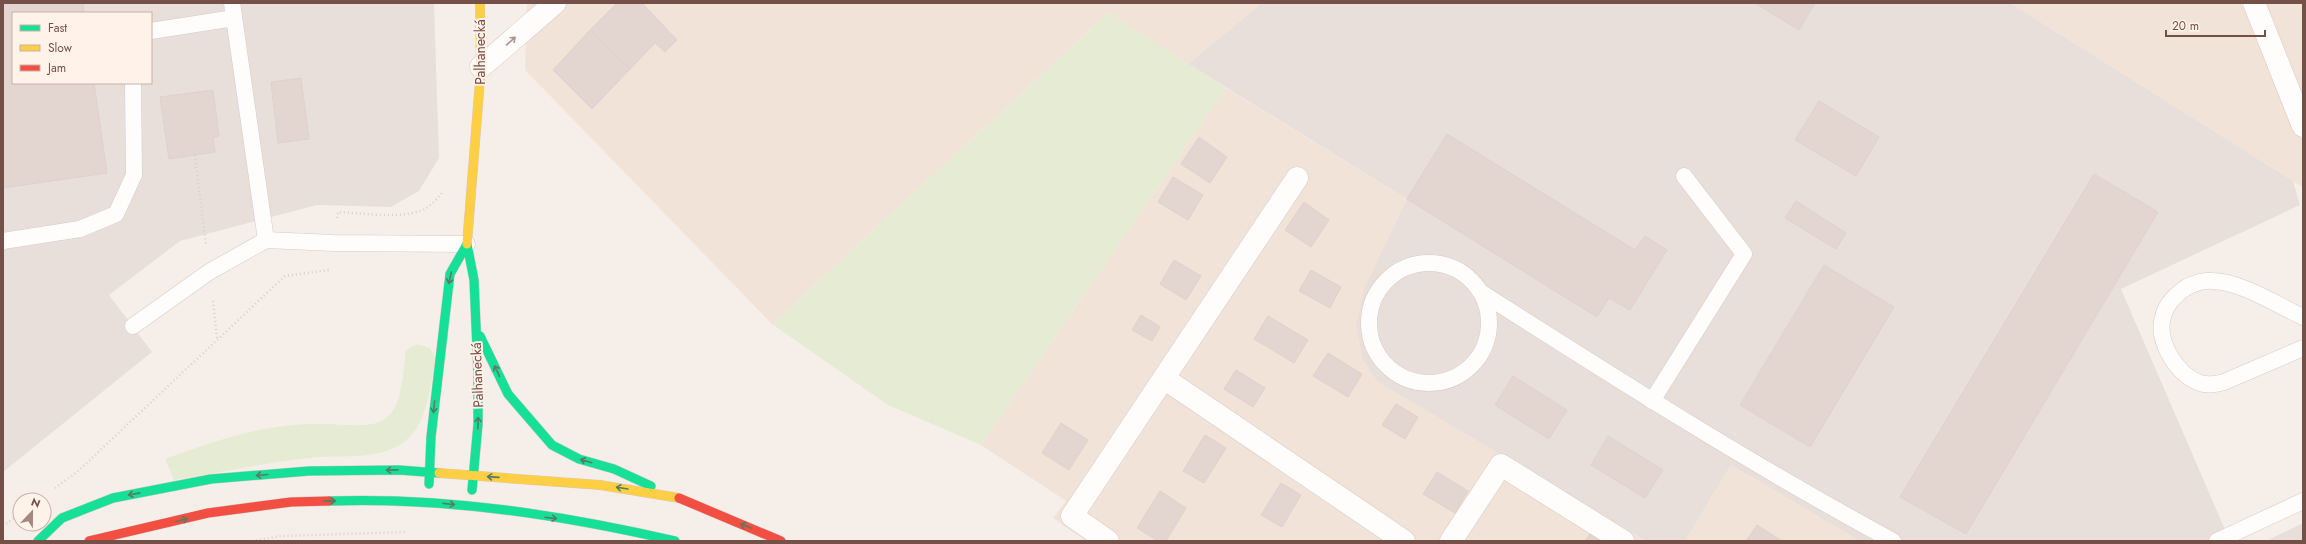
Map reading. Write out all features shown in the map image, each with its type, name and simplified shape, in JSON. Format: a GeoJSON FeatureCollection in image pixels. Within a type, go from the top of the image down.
{"type":"FeatureCollection","features":[{"type":"Feature","properties":{"kind":"street","name":"Palhanecká"},"geometry":{"type":"LineString","coordinates":[[471,506],[478,424],[474,325],[474,280],[467,244],[481,67],[480,3]]}},
{"type":"Feature","properties":{"kind":"street"},"geometry":{"type":"LineString","coordinates":[[481,67],[555,3]]}},
{"type":"Feature","properties":{"kind":"street"},"geometry":{"type":"LineString","coordinates":[[2254,3],[2303,126]]}},
{"type":"Feature","properties":{"kind":"street"},"geometry":{"type":"LineString","coordinates":[[1108,541],[1072,516],[1165,379],[1297,178]]}},
{"type":"Feature","properties":{"kind":"street","name":"Palhanecká"},"geometry":{"type":"LineString","coordinates":[[428,502],[431,471],[431,437],[450,274],[467,244]]}},
{"type":"Feature","properties":{"kind":"street"},"geometry":{"type":"LineString","coordinates":[[474,325],[508,394],[552,445],[579,459],[614,469],[782,541]]}},
{"type":"Feature","properties":{"kind":"street"},"geometry":{"type":"LineString","coordinates":[[1165,379],[1404,541]]}},
{"type":"Feature","properties":{"kind":"street"},"geometry":{"type":"LineString","coordinates":[[1451,541],[1501,465],[1623,541]]}},
{"type":"Feature","properties":{"kind":"street"},"geometry":{"type":"LineString","coordinates":[[38,541],[62,518],[113,498],[211,479],[309,471],[431,471],[473,476],[600,485],[674,496]]}},
{"type":"Feature","properties":{"kind":"street"},"geometry":{"type":"LineString","coordinates":[[89,541],[208,513],[290,502],[358,500],[428,502],[471,506],[605,525],[675,541]]}},
{"type":"Feature","properties":{"kind":"lane"},"geometry":{"type":"LineString","coordinates":[[152,31],[233,11],[266,240]]}},
{"type":"Feature","properties":{"kind":"lane"},"geometry":{"type":"LineString","coordinates":[[3,241],[80,229],[116,214],[134,174],[133,84]]}},
{"type":"Feature","properties":{"kind":"lane"},"geometry":{"type":"LineString","coordinates":[[1652,401],[1744,254],[1684,176]]}},
{"type":"Feature","properties":{"kind":"lane"},"geometry":{"type":"LineString","coordinates":[[133,326],[209,272],[266,240],[334,243],[467,244]]}},
{"type":"Feature","properties":{"kind":"lane"},"geometry":{"type":"LineString","coordinates":[[1482,293],[1489,312],[1489,332],[1483,351],[1471,368],[1454,379],[1435,384],[1415,383],[1396,375],[1381,361],[1371,343],[1368,323],[1371,304],[1381,286],[1395,272],[1413,264],[1433,263],[1453,267],[1469,278],[1482,293],[1652,401],[1821,502],[1893,541]]}},
{"type":"Feature","properties":{"kind":"lane"},"geometry":{"type":"LineString","coordinates":[[2303,317],[2235,286],[2215,281],[2205,281],[2178,293],[2168,304],[2162,318],[2162,334],[2172,358],[2180,370],[2188,377],[2201,384],[2224,382],[2303,348]]}},
{"type":"Feature","properties":{"kind":"lane"},"geometry":{"type":"LineString","coordinates":[[2217,541],[2303,501]]}},
{"type":"Feature","properties":{"kind":"path"},"geometry":{"type":"LineString","coordinates":[[3,526],[12,520]]}},
{"type":"Feature","properties":{"kind":"path"},"geometry":{"type":"LineString","coordinates":[[252,541],[281,536],[406,532]]}},
{"type":"Feature","properties":{"kind":"shaded area"},"geometry":{"type":"Polygon","coordinates":[[[3,3],[434,3],[439,158],[419,191],[391,207],[317,205],[180,241],[109,295],[152,352],[3,472],[3,3]]]}},
{"type":"Feature","properties":{"kind":"shaded area"},"geometry":{"type":"Polygon","coordinates":[[[527,3],[1262,3],[1188,64],[1108,13],[772,324],[525,70],[527,3]]]}},
{"type":"Feature","properties":{"kind":"shaded area"},"geometry":{"type":"Polygon","coordinates":[[[1262,3],[2010,3],[2293,181],[2300,205],[2121,289],[2230,541],[1860,541],[1731,465],[1685,541],[1646,541],[1378,382],[1363,360],[1356,326],[1365,286],[1407,199],[1188,64],[1262,3]]]}},
{"type":"Feature","properties":{"kind":"shaded area"},"geometry":{"type":"Polygon","coordinates":[[[2010,3],[2303,3],[2303,187],[2293,181],[2010,3]]]}},
{"type":"Feature","properties":{"kind":"shaded area"},"geometry":{"type":"Polygon","coordinates":[[[1226,88],[1407,199],[1365,286],[1378,382],[1646,541],[1086,541],[1053,518],[1066,501],[981,445],[1226,88]]]}},
{"type":"Feature","properties":{"kind":"shaded area"},"geometry":{"type":"Polygon","coordinates":[[[1731,465],[1860,541],[1685,541],[1731,465]]]}},
{"type":"Feature","properties":{"kind":"shaded area"},"geometry":{"type":"Polygon","coordinates":[[[2303,523],[2303,541],[2266,541],[2303,523]]]}},
{"type":"Feature","properties":{"kind":"green space"},"geometry":{"type":"Polygon","coordinates":[[[1108,13],[1226,88],[981,445],[888,405],[772,324],[1108,13]]]}},
{"type":"Feature","properties":{"kind":"green space"},"geometry":{"type":"Polygon","coordinates":[[[417,344],[430,348],[436,359],[430,392],[423,415],[412,435],[404,442],[393,448],[370,455],[292,460],[174,480],[165,459],[245,433],[307,424],[365,425],[385,419],[391,413],[399,397],[406,350],[417,344]]]}},
{"type":"Feature","properties":{"kind":"building"},"geometry":{"type":"Polygon","coordinates":[[[3,3],[83,3],[84,12],[12,12],[12,84],[94,84],[107,173],[3,188],[3,3]]]}},
{"type":"Feature","properties":{"kind":"building"},"geometry":{"type":"Polygon","coordinates":[[[617,3],[642,3],[677,40],[665,52],[655,43],[630,69],[590,30],[617,3]]]}},
{"type":"Feature","properties":{"kind":"building"},"geometry":{"type":"Polygon","coordinates":[[[1755,3],[1815,3],[1799,30],[1755,3]]]}},
{"type":"Feature","properties":{"kind":"building"},"geometry":{"type":"Polygon","coordinates":[[[590,30],[630,69],[592,109],[553,70],[590,30]]]}},
{"type":"Feature","properties":{"kind":"building"},"geometry":{"type":"Polygon","coordinates":[[[301,78],[309,139],[278,143],[271,82],[301,78]]]}},
{"type":"Feature","properties":{"kind":"building"},"geometry":{"type":"Polygon","coordinates":[[[213,90],[219,136],[213,137],[215,152],[169,159],[160,97],[213,90]]]}},
{"type":"Feature","properties":{"kind":"building"},"geometry":{"type":"Polygon","coordinates":[[[1819,101],[1879,137],[1856,176],[1795,140],[1819,101]]]}},
{"type":"Feature","properties":{"kind":"building"},"geometry":{"type":"Polygon","coordinates":[[[1447,134],[1635,250],[1645,236],[1667,250],[1630,310],[1609,298],[1597,317],[1407,199],[1447,134]]]}},
{"type":"Feature","properties":{"kind":"building"},"geometry":{"type":"Polygon","coordinates":[[[1199,137],[1227,157],[1210,183],[1181,164],[1199,137]]]}},
{"type":"Feature","properties":{"kind":"building"},"geometry":{"type":"Polygon","coordinates":[[[2094,174],[2158,212],[1966,534],[1900,497],[2094,174]]]}},
{"type":"Feature","properties":{"kind":"building"},"geometry":{"type":"Polygon","coordinates":[[[1173,177],[1203,195],[1188,220],[1158,202],[1173,177]]]}},
{"type":"Feature","properties":{"kind":"building"},"geometry":{"type":"Polygon","coordinates":[[[1796,201],[1846,233],[1836,249],[1785,218],[1796,201]]]}},
{"type":"Feature","properties":{"kind":"building"},"geometry":{"type":"Polygon","coordinates":[[[1304,202],[1329,220],[1311,247],[1285,230],[1304,202]]]}},
{"type":"Feature","properties":{"kind":"building"},"geometry":{"type":"Polygon","coordinates":[[[1174,260],[1201,276],[1186,300],[1160,284],[1174,260]]]}},
{"type":"Feature","properties":{"kind":"building"},"geometry":{"type":"Polygon","coordinates":[[[1824,265],[1894,307],[1810,447],[1740,405],[1824,265]]]}},
{"type":"Feature","properties":{"kind":"building"},"geometry":{"type":"Polygon","coordinates":[[[1311,270],[1341,287],[1330,308],[1299,291],[1311,270]]]}},
{"type":"Feature","properties":{"kind":"building"},"geometry":{"type":"Polygon","coordinates":[[[1141,315],[1160,327],[1152,341],[1132,330],[1141,315]]]}},
{"type":"Feature","properties":{"kind":"building"},"geometry":{"type":"Polygon","coordinates":[[[1268,316],[1308,340],[1294,363],[1254,339],[1268,316]]]}},
{"type":"Feature","properties":{"kind":"building"},"geometry":{"type":"Polygon","coordinates":[[[1328,353],[1362,374],[1348,397],[1313,376],[1328,353]]]}},
{"type":"Feature","properties":{"kind":"building"},"geometry":{"type":"Polygon","coordinates":[[[1236,370],[1265,388],[1253,407],[1224,389],[1236,370]]]}},
{"type":"Feature","properties":{"kind":"building"},"geometry":{"type":"Polygon","coordinates":[[[1513,376],[1567,410],[1549,439],[1495,405],[1513,376]]]}},
{"type":"Feature","properties":{"kind":"building"},"geometry":{"type":"Polygon","coordinates":[[[1396,404],[1418,417],[1405,439],[1382,425],[1396,404]]]}},
{"type":"Feature","properties":{"kind":"building"},"geometry":{"type":"Polygon","coordinates":[[[1061,423],[1088,440],[1069,470],[1042,453],[1061,423]]]}},
{"type":"Feature","properties":{"kind":"building"},"geometry":{"type":"Polygon","coordinates":[[[1205,435],[1226,448],[1204,483],[1183,471],[1205,435]]]}},
{"type":"Feature","properties":{"kind":"building"},"geometry":{"type":"Polygon","coordinates":[[[1608,436],[1663,470],[1645,498],[1591,465],[1608,436]]]}},
{"type":"Feature","properties":{"kind":"building"},"geometry":{"type":"Polygon","coordinates":[[[1437,472],[1468,491],[1455,513],[1423,494],[1437,472]]]}},
{"type":"Feature","properties":{"kind":"building"},"geometry":{"type":"Polygon","coordinates":[[[1281,483],[1301,495],[1282,527],[1261,515],[1281,483]]]}},
{"type":"Feature","properties":{"kind":"building"},"geometry":{"type":"Polygon","coordinates":[[[1160,491],[1186,508],[1166,541],[1158,541],[1137,528],[1160,491]]]}},
{"type":"Feature","properties":{"kind":"building"},"geometry":{"type":"Polygon","coordinates":[[[1757,525],[1782,541],[1746,541],[1757,525]]]}},
{"type":"Feature","properties":{"kind":"building"},"geometry":{"type":"Polygon","coordinates":[[[1590,534],[1601,541],[1585,541],[1590,534]]]}},
{"type":"Feature","properties":{"kind":"traffic: fast"},"geometry":{"type":"LineString","coordinates":[[429,484],[431,437],[450,274],[467,244]]}},
{"type":"Feature","properties":{"kind":"traffic: fast"},"geometry":{"type":"LineString","coordinates":[[467,244],[474,280],[478,372],[478,424],[472,490]]}},
{"type":"Feature","properties":{"kind":"traffic: fast"},"geometry":{"type":"LineString","coordinates":[[480,336],[508,394],[552,445],[579,459],[614,469],[651,486]]}},
{"type":"Feature","properties":{"kind":"traffic: fast"},"geometry":{"type":"LineString","coordinates":[[38,541],[62,518],[113,498],[211,479],[309,471],[399,470],[439,473]]}},
{"type":"Feature","properties":{"kind":"traffic: fast"},"geometry":{"type":"LineString","coordinates":[[329,501],[417,502],[504,510],[590,523],[675,541]]}},
{"type":"Feature","properties":{"kind":"traffic: slow"},"geometry":{"type":"LineString","coordinates":[[467,244],[481,67],[480,3]]}},
{"type":"Feature","properties":{"kind":"traffic: slow"},"geometry":{"type":"LineString","coordinates":[[439,473],[600,485],[679,498]]}},
{"type":"Feature","properties":{"kind":"traffic: jam"},"geometry":{"type":"LineString","coordinates":[[679,498],[781,541]]}},
{"type":"Feature","properties":{"kind":"traffic: jam"},"geometry":{"type":"LineString","coordinates":[[89,541],[208,513],[291,502],[329,501]]}}]}
